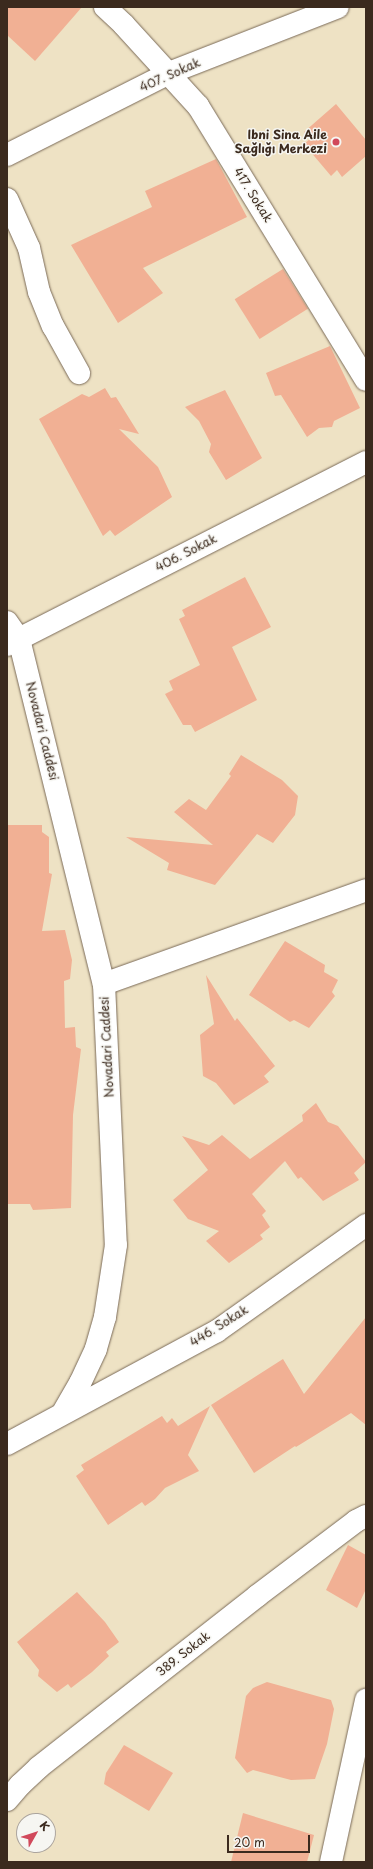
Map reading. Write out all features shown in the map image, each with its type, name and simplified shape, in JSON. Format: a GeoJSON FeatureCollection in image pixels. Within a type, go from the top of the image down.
{"type":"FeatureCollection","features":[{"type":"Feature","properties":{"kind":"street","name":"417. Sokak"},"geometry":{"type":"LineString","coordinates":[[105,7],[169,73],[198,106],[366,380]]}},
{"type":"Feature","properties":{"kind":"street","name":"407. Sokak"},"geometry":{"type":"LineString","coordinates":[[7,155],[169,73],[338,7]]}},
{"type":"Feature","properties":{"kind":"street"},"geometry":{"type":"LineString","coordinates":[[7,199],[29,248],[39,292],[50,319],[79,373]]}},
{"type":"Feature","properties":{"kind":"street","name":"406. Sokak"},"geometry":{"type":"LineString","coordinates":[[11,635],[366,462]]}},
{"type":"Feature","properties":{"kind":"street","name":"Novadari Caddesi"},"geometry":{"type":"LineString","coordinates":[[7,1444],[63,1412],[80,1383],[96,1349],[105,1317],[116,1245],[104,984],[11,635]]}},
{"type":"Feature","properties":{"kind":"street"},"geometry":{"type":"LineString","coordinates":[[104,984],[366,890]]}},
{"type":"Feature","properties":{"kind":"street","name":"446. Sokak"},"geometry":{"type":"LineString","coordinates":[[63,1412],[217,1331],[366,1225]]}},
{"type":"Feature","properties":{"kind":"street","name":"389. Sokak"},"geometry":{"type":"LineString","coordinates":[[7,1800],[20,1785],[52,1758],[257,1596],[356,1521],[366,1516]]}},
{"type":"Feature","properties":{"kind":"street"},"geometry":{"type":"LineString","coordinates":[[331,1862],[366,1700]]}},
{"type":"Feature","properties":{"kind":"building"},"geometry":{"type":"Polygon","coordinates":[[[7,7],[82,7],[35,61],[7,35],[7,7]]]}},
{"type":"Feature","properties":{"kind":"building","name":"Ibni Sina Aile Sağlığı Merkezi"},"geometry":{"type":"Polygon","coordinates":[[[336,104],[366,140],[366,156],[342,177],[337,170],[331,176],[304,144],[310,139],[304,132],[336,104]]]}},
{"type":"Feature","properties":{"kind":"building"},"geometry":{"type":"Polygon","coordinates":[[[216,159],[247,217],[143,268],[163,293],[118,323],[71,245],[152,207],[145,191],[216,159]]]}},
{"type":"Feature","properties":{"kind":"building"},"geometry":{"type":"Polygon","coordinates":[[[283,269],[308,309],[260,339],[235,299],[283,269]]]}},
{"type":"Feature","properties":{"kind":"building"},"geometry":{"type":"Polygon","coordinates":[[[330,346],[360,408],[334,421],[332,427],[319,428],[307,437],[281,395],[275,396],[266,373],[330,346]]]}},
{"type":"Feature","properties":{"kind":"building"},"geometry":{"type":"Polygon","coordinates":[[[105,388],[111,398],[116,397],[139,434],[119,429],[158,467],[172,497],[115,536],[110,530],[103,536],[39,419],[82,394],[89,397],[105,388]]]}},
{"type":"Feature","properties":{"kind":"building"},"geometry":{"type":"Polygon","coordinates":[[[225,390],[262,458],[226,480],[209,452],[211,444],[199,421],[185,407],[225,390]]]}},
{"type":"Feature","properties":{"kind":"building"},"geometry":{"type":"Polygon","coordinates":[[[245,577],[271,627],[232,647],[257,700],[195,732],[191,725],[183,725],[165,694],[173,690],[169,681],[200,665],[179,619],[185,616],[182,610],[245,577]]]}},
{"type":"Feature","properties":{"kind":"building"},"geometry":{"type":"Polygon","coordinates":[[[241,755],[282,780],[298,796],[295,815],[273,843],[257,834],[215,885],[167,870],[169,863],[126,837],[213,845],[174,812],[189,799],[206,810],[231,776],[229,774],[241,755]]]}},
{"type":"Feature","properties":{"kind":"building"},"geometry":{"type":"Polygon","coordinates":[[[7,825],[42,825],[42,832],[49,837],[49,873],[52,874],[42,931],[65,930],[72,960],[70,979],[64,981],[65,1028],[75,1027],[76,1047],[81,1049],[73,1115],[71,1208],[33,1210],[30,1204],[7,1204],[7,825]]]}},
{"type":"Feature","properties":{"kind":"building"},"geometry":{"type":"Polygon","coordinates":[[[285,941],[325,965],[324,972],[338,980],[332,992],[335,996],[309,1028],[294,1020],[290,1022],[249,995],[285,941]]]}},
{"type":"Feature","properties":{"kind":"building"},"geometry":{"type":"Polygon","coordinates":[[[206,975],[235,1021],[237,1018],[275,1066],[264,1076],[269,1082],[234,1105],[216,1083],[203,1076],[200,1035],[214,1024],[206,975]]]}},
{"type":"Feature","properties":{"kind":"building"},"geometry":{"type":"Polygon","coordinates":[[[316,1103],[328,1122],[338,1126],[366,1162],[354,1173],[359,1180],[323,1201],[301,1177],[298,1179],[285,1161],[252,1194],[266,1211],[262,1215],[270,1227],[260,1235],[263,1239],[229,1263],[206,1241],[219,1231],[188,1219],[173,1200],[208,1170],[182,1136],[209,1145],[222,1135],[250,1159],[303,1121],[302,1115],[316,1103]]]}},
{"type":"Feature","properties":{"kind":"building"},"geometry":{"type":"Polygon","coordinates":[[[366,1317],[366,1425],[351,1413],[296,1447],[295,1446],[254,1473],[211,1405],[283,1359],[304,1394],[366,1317]]]}},
{"type":"Feature","properties":{"kind":"building"},"geometry":{"type":"Polygon","coordinates":[[[210,1406],[188,1455],[199,1471],[165,1488],[155,1499],[145,1506],[142,1502],[108,1525],[76,1476],[84,1470],[81,1465],[162,1416],[167,1423],[172,1418],[178,1426],[210,1406]]]}},
{"type":"Feature","properties":{"kind":"building"},"geometry":{"type":"Polygon","coordinates":[[[348,1545],[366,1555],[366,1589],[357,1608],[326,1590],[348,1545]]]}},
{"type":"Feature","properties":{"kind":"building"},"geometry":{"type":"Polygon","coordinates":[[[77,1592],[105,1622],[119,1642],[106,1652],[109,1656],[92,1672],[71,1688],[68,1684],[57,1692],[38,1676],[39,1670],[17,1642],[77,1592]]]}},
{"type":"Feature","properties":{"kind":"building"},"geometry":{"type":"Polygon","coordinates":[[[267,1682],[331,1700],[334,1709],[327,1744],[315,1779],[291,1780],[253,1770],[247,1773],[235,1758],[246,1696],[253,1688],[267,1682]]]}},
{"type":"Feature","properties":{"kind":"building"},"geometry":{"type":"Polygon","coordinates":[[[124,1745],[173,1773],[149,1811],[104,1784],[106,1773],[124,1745]]]}},
{"type":"Feature","properties":{"kind":"building"},"geometry":{"type":"Polygon","coordinates":[[[243,1813],[314,1835],[307,1862],[231,1862],[243,1813]]]}},
{"type":"Feature","properties":{"kind":"place","name":"Ibni Sina Aile Sağlığı Merkezi"},"geometry":{"type":"Point","coordinates":[336,142]}}]}
